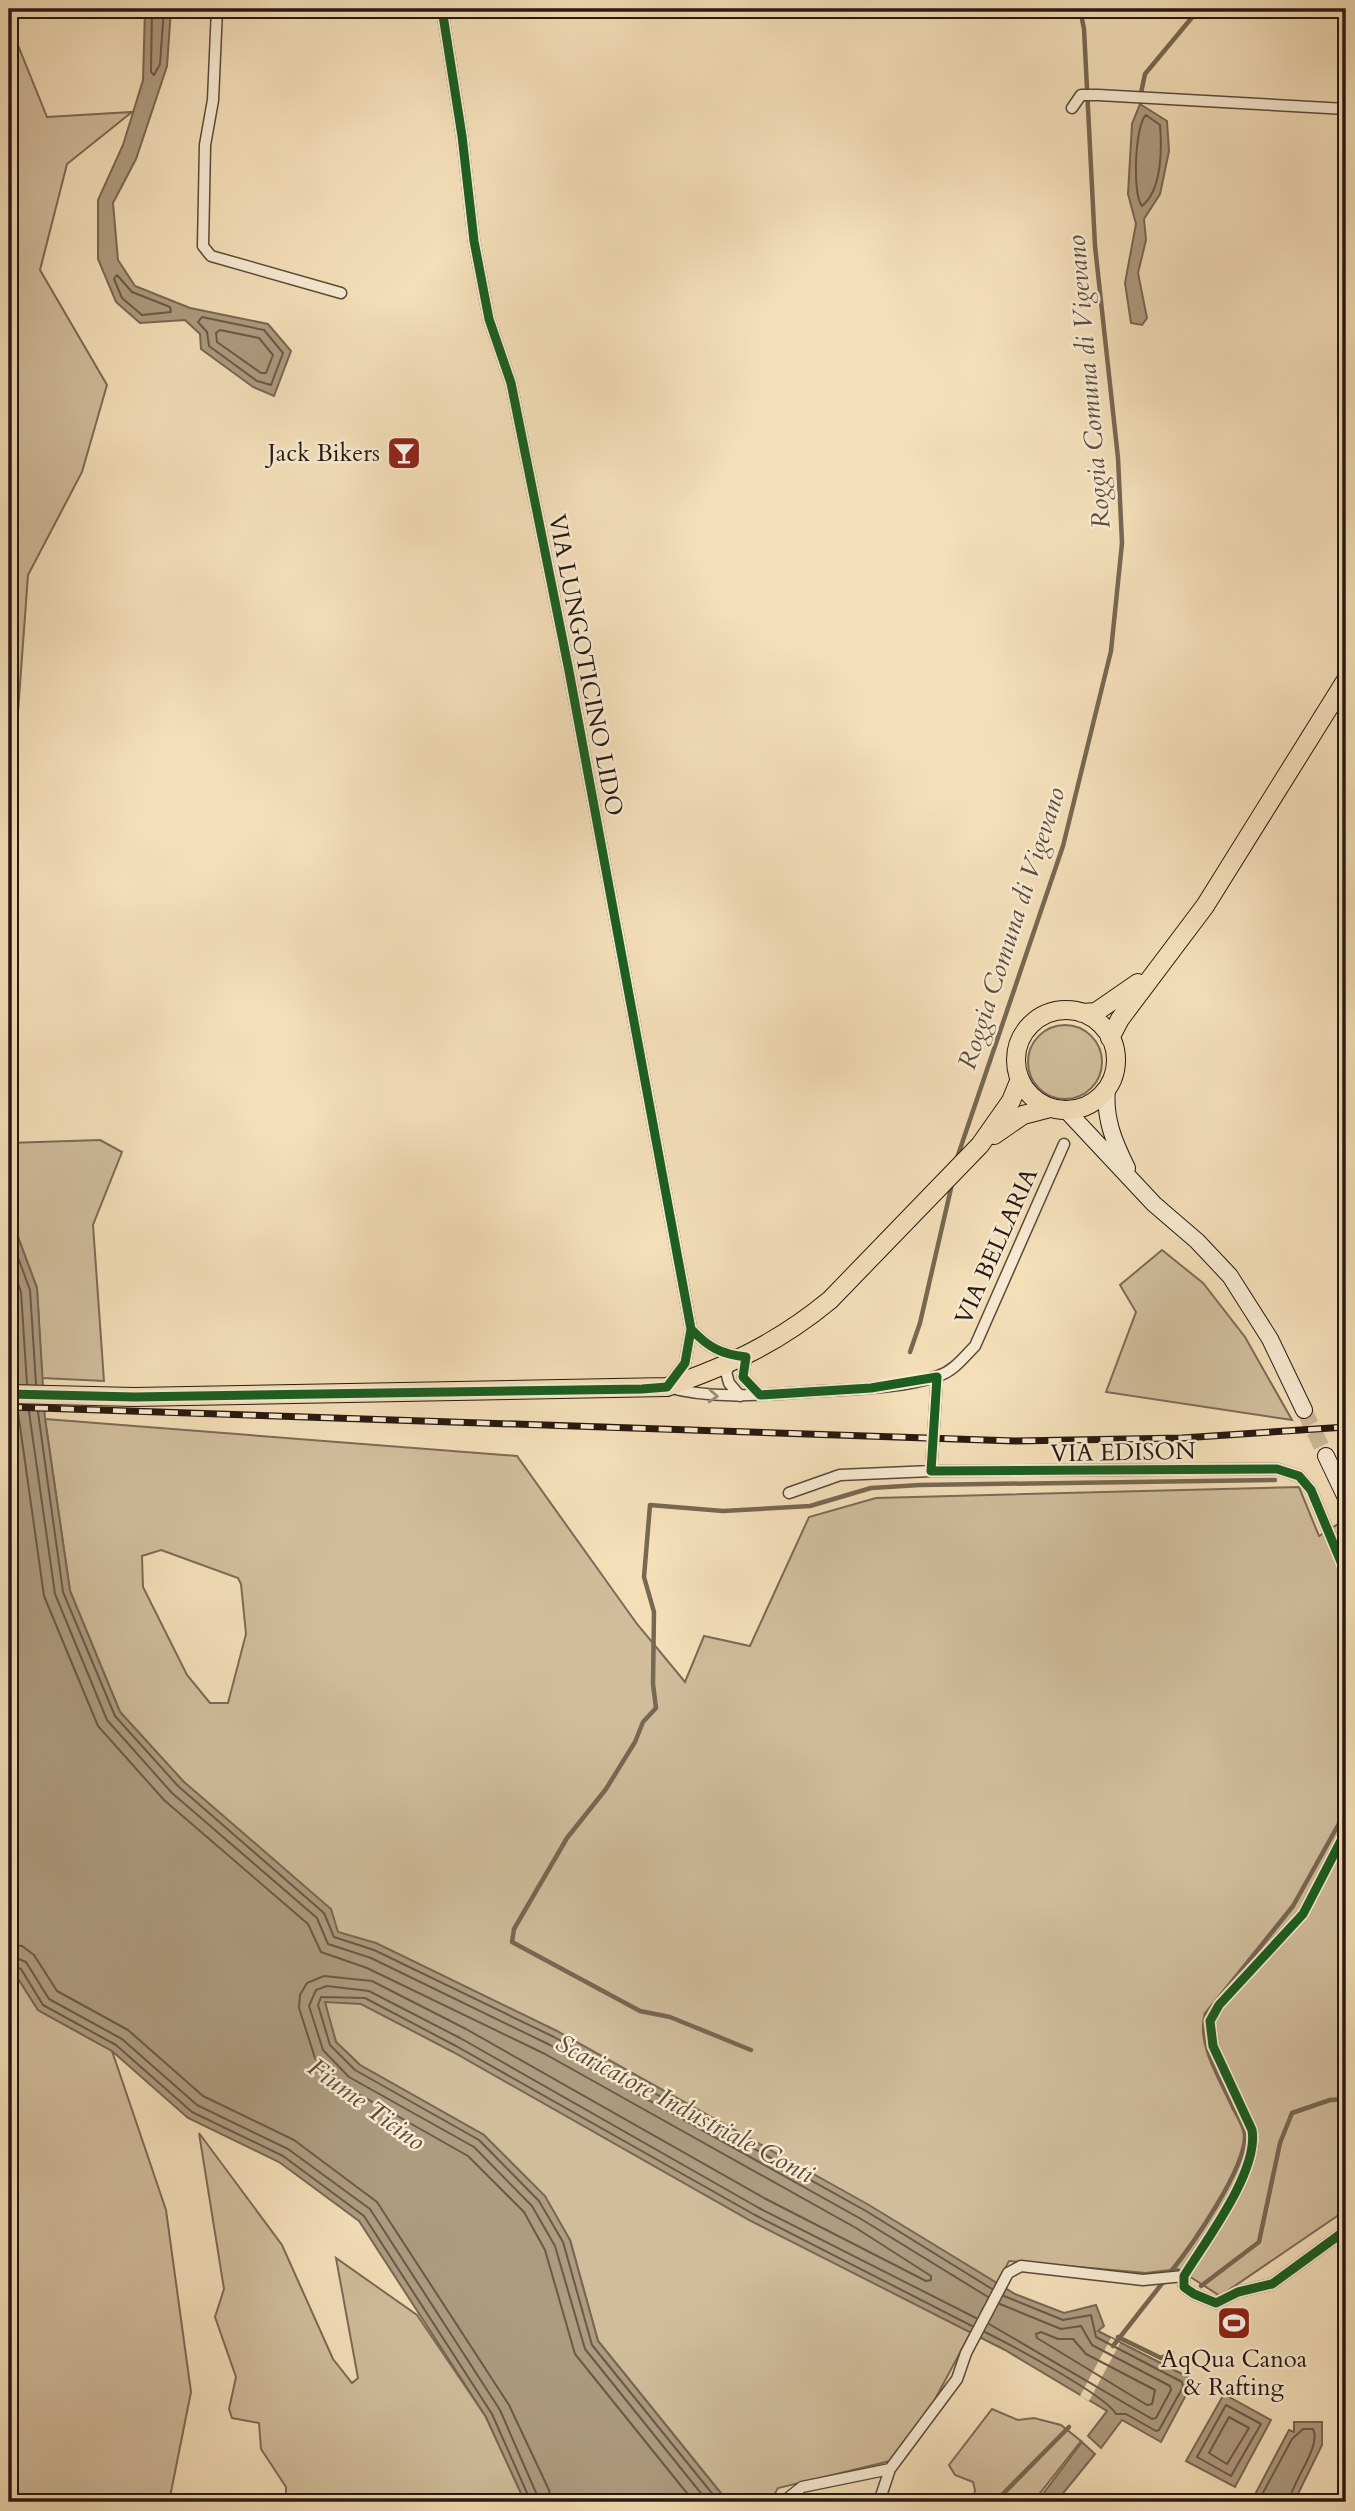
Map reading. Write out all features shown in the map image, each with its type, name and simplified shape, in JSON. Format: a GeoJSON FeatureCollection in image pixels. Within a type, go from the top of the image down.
{"type":"FeatureCollection","features":[{"type":"Feature","properties":{"kind":"main road"},"geometry":{"type":"LineString","coordinates":[[1110,1038],[1120,1019],[1205,906],[1346,680]]}},
{"type":"Feature","properties":{"kind":"main road"},"geometry":{"type":"LineString","coordinates":[[9,1394],[74,1397],[667,1387],[738,1361],[808,1318],[830,1300],[980,1145],[1011,1101],[1020,1079],[1018,1048],[1030,1026],[1054,1012],[1096,1012],[1142,980],[1177,942]]}},
{"type":"Feature","properties":{"kind":"main road"},"geometry":{"type":"LineString","coordinates":[[1082,1013],[1103,1027],[1110,1038],[1116,1063],[1107,1088],[1105,1107],[1109,1126],[1135,1182]]}},
{"type":"Feature","properties":{"kind":"main road"},"geometry":{"type":"LineString","coordinates":[[1020,1079],[1027,1091],[1058,1109],[1135,1182],[1154,1204],[1197,1241],[1230,1276],[1270,1339],[1304,1410]]}},
{"type":"Feature","properties":{"kind":"main road"},"geometry":{"type":"LineString","coordinates":[[980,1145],[1023,1115],[1089,1104],[1107,1088]]}},
{"type":"Feature","properties":{"kind":"main road"},"geometry":{"type":"LineString","coordinates":[[1326,1456],[1346,1498]]}},
{"type":"Feature","properties":{"kind":"street"},"geometry":{"type":"LineString","coordinates":[[217,9],[214,100],[205,145],[203,246],[211,256],[341,293]]}},
{"type":"Feature","properties":{"kind":"street","name":"VIA LUNGOTICINO LIDO"},"geometry":{"type":"LineString","coordinates":[[442,9],[462,136],[474,241],[489,319],[511,383],[569,671],[691,1329]]}},
{"type":"Feature","properties":{"kind":"street"},"geometry":{"type":"LineString","coordinates":[[1072,108],[1087,95],[1346,108]]}},
{"type":"Feature","properties":{"kind":"street","name":"VIA BELLARIA"},"geometry":{"type":"LineString","coordinates":[[667,1387],[692,1394],[760,1395],[871,1388],[937,1377],[950,1371],[975,1346],[1064,1143]]}},
{"type":"Feature","properties":{"kind":"street"},"geometry":{"type":"LineString","coordinates":[[691,1329],[706,1345],[738,1361],[743,1377],[760,1395]]}},
{"type":"Feature","properties":{"kind":"street"},"geometry":{"type":"LineString","coordinates":[[667,1387],[685,1363],[691,1329]]}},
{"type":"Feature","properties":{"kind":"street"},"geometry":{"type":"LineString","coordinates":[[738,1361],[726,1372],[729,1383],[740,1396]]}},
{"type":"Feature","properties":{"kind":"street"},"geometry":{"type":"LineString","coordinates":[[931,1471],[937,1377]]}},
{"type":"Feature","properties":{"kind":"street","name":"VIA EDISON"},"geometry":{"type":"LineString","coordinates":[[789,1493],[840,1475],[931,1471],[1277,1469],[1299,1475],[1311,1490],[1346,1574]]}},
{"type":"Feature","properties":{"kind":"street"},"geometry":{"type":"LineString","coordinates":[[1346,1831],[1303,1914],[1219,2005],[1210,2021],[1213,2046],[1252,2130],[1254,2141],[1250,2166],[1184,2276],[1184,2287],[1216,2303],[1238,2292],[1272,2284],[1346,2230]]}},
{"type":"Feature","properties":{"kind":"street"},"geometry":{"type":"LineString","coordinates":[[878,2502],[890,2469],[957,2379],[966,2353],[1007,2273],[1021,2266],[1124,2279],[1165,2280],[1184,2276]]}},
{"type":"Feature","properties":{"kind":"street"},"geometry":{"type":"LineString","coordinates":[[783,2502],[802,2487],[890,2469]]}},
{"type":"Feature","properties":{"kind":"shaded area"},"geometry":{"type":"Polygon","coordinates":[[[9,23],[47,117],[132,112],[67,164],[40,270],[107,385],[82,472],[28,575],[11,808],[9,23]]]}},
{"type":"Feature","properties":{"kind":"shaded area"},"geometry":{"type":"Polygon","coordinates":[[[1065,1025],[1086,1031],[1096,1041],[1102,1062],[1096,1083],[1086,1093],[1065,1099],[1044,1093],[1034,1083],[1028,1062],[1034,1041],[1044,1031],[1065,1025]]]}},
{"type":"Feature","properties":{"kind":"shaded area"},"geometry":{"type":"Polygon","coordinates":[[[100,1140],[122,1152],[93,1225],[104,1381],[42,1378],[37,1288],[9,1213],[9,1143],[100,1140]]]}},
{"type":"Feature","properties":{"kind":"shaded area"},"geometry":{"type":"Polygon","coordinates":[[[1162,1250],[1203,1283],[1245,1337],[1292,1420],[1106,1392],[1136,1312],[1120,1285],[1162,1250]]]}},
{"type":"Feature","properties":{"kind":"shaded area"},"geometry":{"type":"Polygon","coordinates":[[[45,1419],[517,1456],[637,1624],[685,1682],[704,1636],[750,1646],[809,1517],[876,1498],[1299,1487],[1319,1536],[1346,1519],[1346,2158],[1338,2183],[1346,2196],[1346,2210],[1220,2296],[1178,2269],[1146,2273],[1009,2261],[925,2418],[890,2461],[778,2488],[770,2502],[728,2502],[598,2341],[570,2240],[484,2135],[360,2065],[336,2042],[324,2002],[183,1781],[120,1712],[70,1591],[45,1419]],[[161,1550],[142,1556],[143,1587],[187,1675],[210,1703],[228,1703],[246,1634],[241,1584],[238,1578],[161,1550]]]}},
{"type":"Feature","properties":{"kind":"shaded area"},"geometry":{"type":"Polygon","coordinates":[[[9,1969],[15,1973],[38,2010],[112,2051],[166,2210],[191,2392],[169,2502],[9,2502],[9,1969]]]}},
{"type":"Feature","properties":{"kind":"shaded area"},"geometry":{"type":"Polygon","coordinates":[[[199,2133],[282,2245],[333,2359],[352,2383],[358,2378],[336,2258],[417,2315],[486,2417],[525,2502],[286,2502],[286,2487],[261,2449],[259,2423],[232,2418],[229,2409],[236,2377],[215,2317],[224,2289],[199,2133]]]}},
{"type":"Feature","properties":{"kind":"shaded area"},"geometry":{"type":"Polygon","coordinates":[[[992,2409],[1018,2420],[1034,2418],[1061,2425],[1081,2441],[1033,2502],[972,2502],[975,2490],[973,2482],[955,2475],[949,2465],[992,2409]]]}},
{"type":"Feature","properties":{"kind":"water"},"geometry":{"type":"Polygon","coordinates":[[[145,9],[171,9],[167,66],[136,159],[113,203],[118,260],[135,286],[190,308],[268,324],[291,351],[274,396],[253,387],[201,349],[200,334],[185,320],[140,323],[116,302],[98,259],[98,200],[123,145],[143,80],[145,9]]]}},
{"type":"Feature","properties":{"kind":"water"},"geometry":{"type":"Polygon","coordinates":[[[1140,104],[1167,121],[1169,151],[1160,194],[1144,219],[1146,240],[1138,273],[1147,318],[1142,325],[1131,323],[1125,283],[1136,224],[1128,194],[1132,124],[1140,104]]]}},
{"type":"Feature","properties":{"kind":"water"},"geometry":{"type":"Polygon","coordinates":[[[9,1213],[37,1288],[45,1419],[70,1591],[120,1712],[183,1781],[331,1909],[338,1932],[376,1943],[557,2031],[869,2205],[1015,2294],[1064,2313],[1096,2305],[1104,2326],[1098,2331],[1194,2380],[1161,2442],[1122,2420],[1101,2448],[1088,2436],[1107,2411],[1005,2350],[751,2221],[453,2052],[361,2004],[325,2002],[336,2042],[360,2065],[484,2135],[545,2196],[570,2240],[598,2341],[728,2502],[525,2502],[486,2417],[359,2221],[279,2162],[188,2118],[112,2051],[38,2010],[9,1969],[9,1213]]]}},
{"type":"Feature","properties":{"kind":"water"},"geometry":{"type":"Polygon","coordinates":[[[1224,2394],[1271,2420],[1235,2487],[1186,2461],[1224,2394]]]}},
{"type":"Feature","properties":{"kind":"water"},"geometry":{"type":"Polygon","coordinates":[[[1294,2422],[1322,2422],[1322,2445],[1294,2502],[1251,2502],[1289,2430],[1294,2432],[1294,2422]]]}},
{"type":"Feature","properties":{"kind":"water"},"geometry":{"type":"Polygon","coordinates":[[[1082,2442],[1095,2454],[1056,2502],[1037,2502],[1082,2442]]]}},
{"type":"Feature","properties":{"kind":"pier"},"geometry":{"type":"Polygon","coordinates":[[[1111,2338],[1120,2343],[1089,2401],[1080,2396],[1111,2338]]]}},
{"type":"Feature","properties":{"kind":"waterway","name":"Roggia Comuna di Vigevano"},"geometry":{"type":"LineString","coordinates":[[957,1158],[1063,846],[1111,651],[1122,543],[1118,458],[1095,246],[1084,29],[1080,9]]}},
{"type":"Feature","properties":{"kind":"waterway"},"geometry":{"type":"LineString","coordinates":[[1141,93],[1145,74],[1199,9]]}},
{"type":"Feature","properties":{"kind":"waterway","name":"Roggia Comuna di Vigevano"},"geometry":{"type":"LineString","coordinates":[[910,1352],[920,1323],[952,1184]]}},
{"type":"Feature","properties":{"kind":"waterway","name":"Roggia Comuna di Vigevano"},"geometry":{"type":"LineString","coordinates":[[751,2050],[670,2017],[640,2011],[512,1942],[514,1929],[567,1838],[606,1789],[635,1742],[643,1722],[656,1708],[653,1684],[654,1612],[644,1577],[650,1505],[723,1511],[810,1506],[871,1488],[920,1485],[1275,1480]]}},
{"type":"Feature","properties":{"kind":"waterway","name":"Roggia Comuna di Vigevano"},"geometry":{"type":"LineString","coordinates":[[1169,2274],[1228,2186],[1243,2148],[1245,2134],[1208,2050],[1204,2026],[1206,2014],[1293,1906],[1346,1811]]}},
{"type":"Feature","properties":{"kind":"waterway"},"geometry":{"type":"LineString","coordinates":[[1201,2286],[1259,2242],[1280,2143],[1292,2113],[1330,2100],[1346,2099]]}},
{"type":"Feature","properties":{"kind":"waterway","name":"Roggia Comuna di Vigevano"},"geometry":{"type":"LineString","coordinates":[[1113,2346],[1164,2281]]}},
{"type":"Feature","properties":{"kind":"waterway"},"geometry":{"type":"LineString","coordinates":[[1118,2337],[1161,2358],[1172,2353]]}},
{"type":"Feature","properties":{"kind":"waterway"},"geometry":{"type":"LineString","coordinates":[[995,2502],[1069,2427]]}},
{"type":"Feature","properties":{"kind":"tunnel"},"geometry":{"type":"LineString","coordinates":[[1304,1410],[1326,1456]]}},
{"type":"Feature","properties":{"kind":"railway"},"geometry":{"type":"LineString","coordinates":[[9,1407],[1015,1441],[1182,1438],[1346,1427]]}},
{"type":"Feature","properties":{"kind":"cycle path"},"geometry":{"type":"LineString","coordinates":[[9,1394],[134,1397],[642,1389],[667,1387],[685,1363],[691,1329],[569,671],[511,383],[489,319],[474,241],[462,136],[442,9]]}},
{"type":"Feature","properties":{"kind":"cycle path"},"geometry":{"type":"LineString","coordinates":[[691,1329],[716,1349],[746,1357],[743,1377],[760,1395],[871,1388],[937,1377],[931,1471],[1277,1469],[1299,1476],[1311,1490],[1346,1574]]}},
{"type":"Feature","properties":{"kind":"cycle path"},"geometry":{"type":"LineString","coordinates":[[1346,1831],[1303,1914],[1219,2005],[1210,2021],[1213,2046],[1252,2130],[1252,2147],[1239,2185],[1184,2276],[1184,2287],[1216,2303],[1238,2292],[1272,2284],[1346,2230]]}},
{"type":"Feature","properties":{"kind":"place","name":"Jack Bikers"},"geometry":{"type":"Point","coordinates":[404,453]}},
{"type":"Feature","properties":{"kind":"place","name":"AqQua Canoa & Rafting"},"geometry":{"type":"Point","coordinates":[1234,2323]}},
{"type":"Feature","properties":{"kind":"water label","name":"Fiume Ticino"},"geometry":{"type":"Point","coordinates":[367,2104]}},
{"type":"Feature","properties":{"kind":"water label","name":"Scaricatore Industriale Conti"},"geometry":{"type":"Point","coordinates":[685,2108]}}]}
